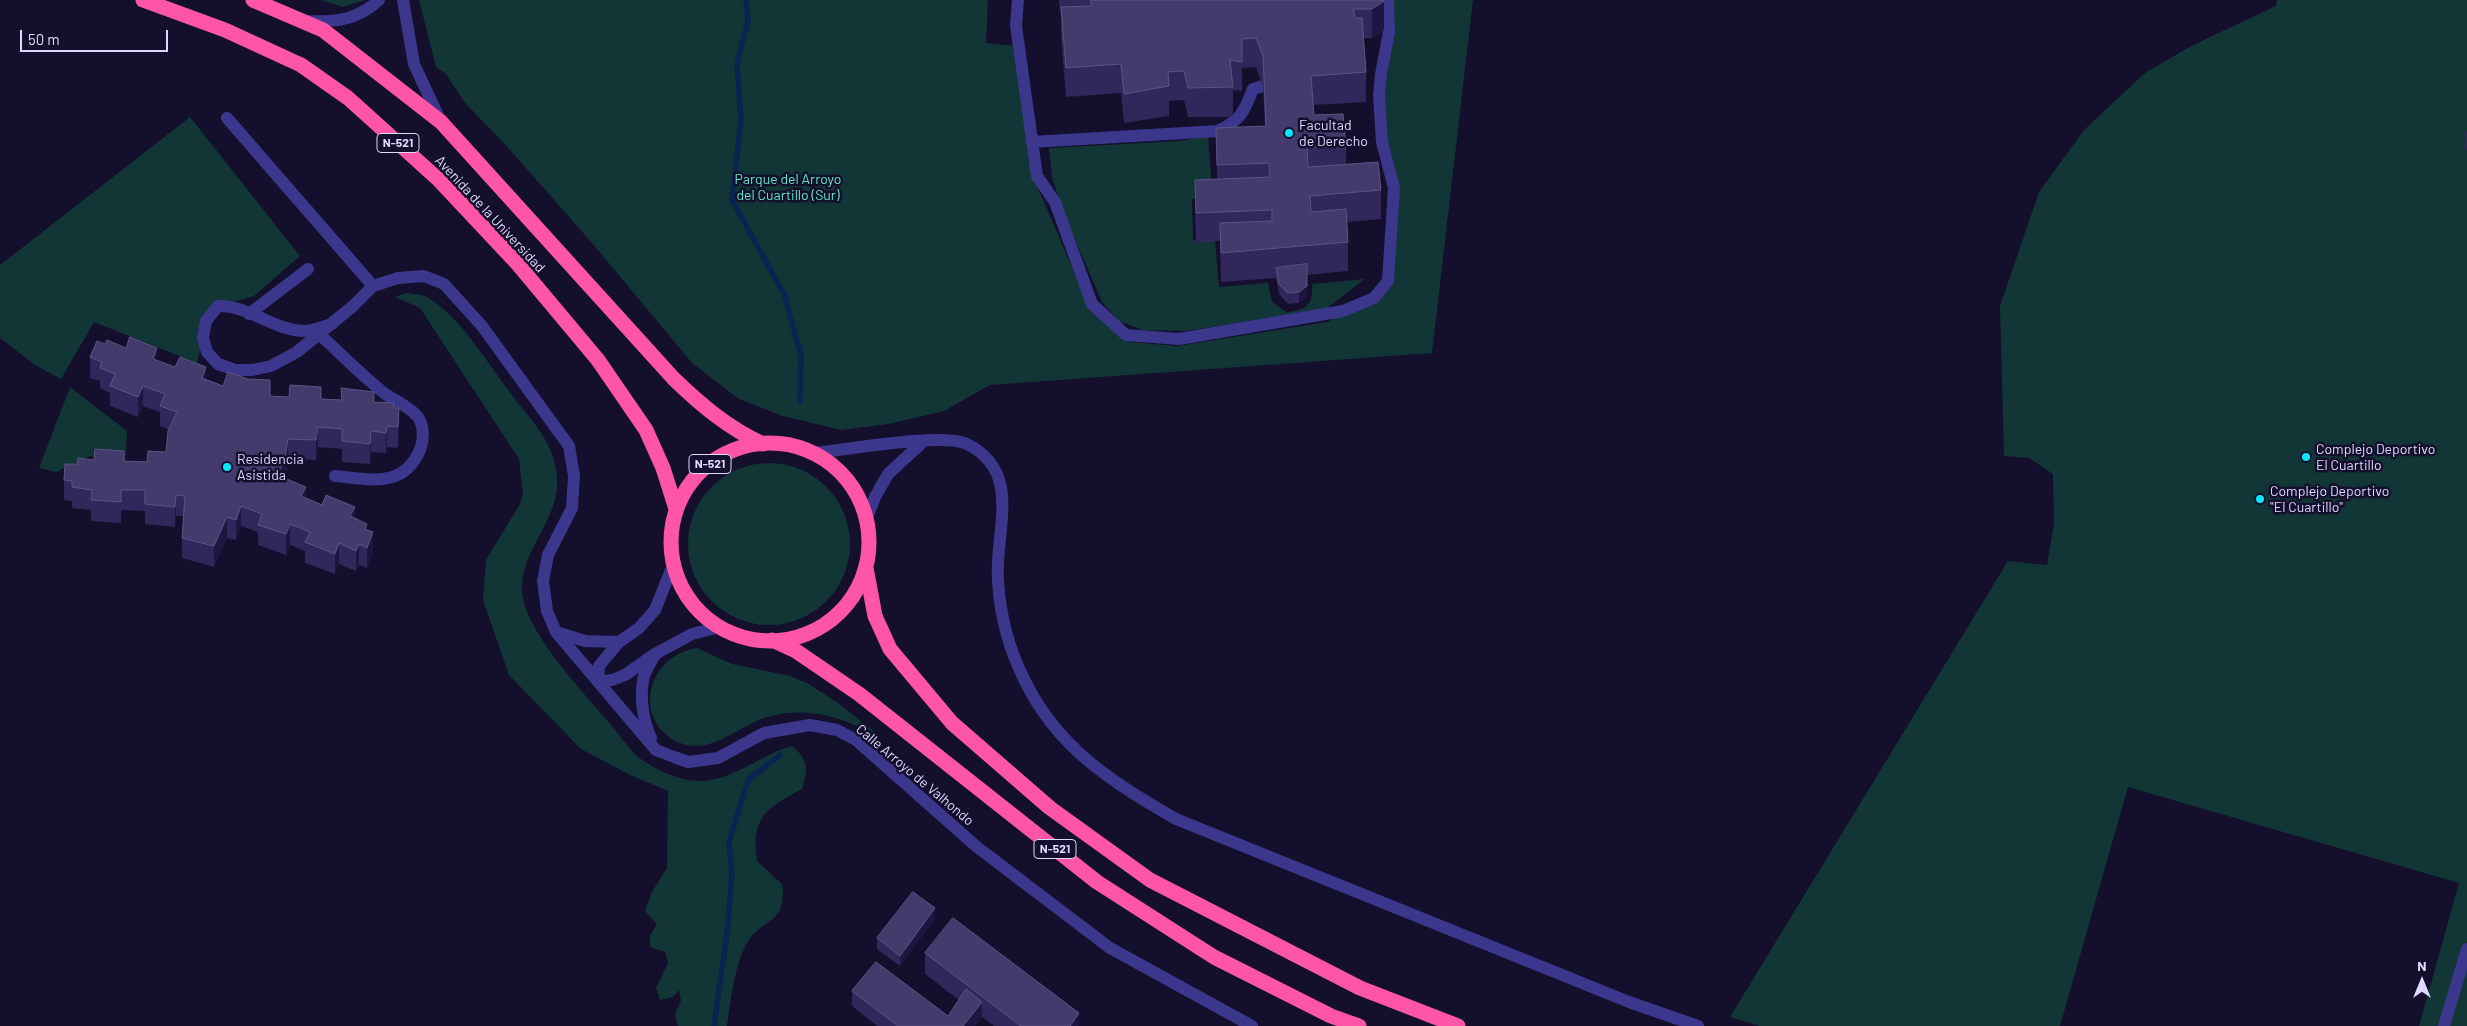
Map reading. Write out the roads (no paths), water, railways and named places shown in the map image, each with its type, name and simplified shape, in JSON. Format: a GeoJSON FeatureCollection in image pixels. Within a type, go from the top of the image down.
{"type":"FeatureCollection","features":[{"type":"Feature","properties":{"kind":"highway","name":"Avenida de la Universidad"},"geometry":{"type":"LineString","coordinates":[[143,0],[225,30],[301,65],[348,98],[439,180],[516,262],[598,360],[646,430],[663,468],[676,509]]}},
{"type":"Feature","properties":{"kind":"highway","name":"Avenida de la Universidad"},"geometry":{"type":"LineString","coordinates":[[253,0],[323,30],[441,122],[674,379],[706,409],[742,434],[763,444]]}},
{"type":"Feature","properties":{"kind":"highway","name":"N-521"},"geometry":{"type":"LineString","coordinates":[[866,568],[855,592],[836,615],[812,631],[798,636],[772,640],[740,636],[720,627],[704,615],[690,601],[683,589],[673,565],[671,536],[676,509],[696,476],[715,460],[738,448],[763,444],[797,447],[814,453],[832,465],[847,481],[859,499],[866,520],[868,550],[866,568],[876,616],[890,649],[952,722],[1050,808],[1150,880],[1360,988],[1458,1026]]}},
{"type":"Feature","properties":{"kind":"highway","name":"N-521"},"geometry":{"type":"LineString","coordinates":[[772,640],[796,651],[859,694],[1097,882],[1214,956],[1332,1016],[1359,1026]]}},
{"type":"Feature","properties":{"kind":"street"},"geometry":{"type":"LineString","coordinates":[[302,21],[339,22],[369,9],[379,0]]}},
{"type":"Feature","properties":{"kind":"street"},"geometry":{"type":"LineString","coordinates":[[403,0],[414,64],[441,122]]}},
{"type":"Feature","properties":{"kind":"street"},"geometry":{"type":"LineString","coordinates":[[1018,0],[1016,26],[1037,176],[1055,202],[1092,304],[1126,335],[1180,340],[1343,311],[1374,298],[1388,281],[1394,188],[1382,142],[1379,95],[1380,74],[1389,32],[1388,0]]}},
{"type":"Feature","properties":{"kind":"street"},"geometry":{"type":"LineString","coordinates":[[1032,142],[1218,131],[1235,123],[1242,114],[1253,89],[1263,86]]}},
{"type":"Feature","properties":{"kind":"street"},"geometry":{"type":"LineString","coordinates":[[227,118],[373,286],[332,324],[297,352],[271,366],[252,370],[235,370],[218,364],[207,352],[203,338],[206,322],[218,306],[231,306],[268,323],[305,331],[332,324]]}},
{"type":"Feature","properties":{"kind":"street"},"geometry":{"type":"LineString","coordinates":[[249,314],[308,269]]}},
{"type":"Feature","properties":{"kind":"street","name":"Calle Arroyo de Valhondo"},"geometry":{"type":"LineString","coordinates":[[373,286],[398,278],[424,276],[444,284],[482,326],[569,446],[574,476],[572,508],[548,555],[543,581],[547,611],[556,632],[656,750],[688,762],[718,758],[764,733],[810,725],[837,730],[856,740],[977,847],[1110,948],[1252,1026]]}},
{"type":"Feature","properties":{"kind":"street"},"geometry":{"type":"LineString","coordinates":[[319,334],[382,392],[417,416],[422,428],[422,444],[415,462],[402,475],[376,480],[335,476]]}},
{"type":"Feature","properties":{"kind":"street"},"geometry":{"type":"LineString","coordinates":[[866,520],[875,497],[888,474],[925,440]]}},
{"type":"Feature","properties":{"kind":"street"},"geometry":{"type":"LineString","coordinates":[[814,453],[925,440],[950,440],[966,444],[990,462],[1000,482],[1004,515],[998,551],[998,581],[1010,646],[1039,707],[1066,742],[1118,785],[1185,823],[1629,1002],[1698,1026]]}},
{"type":"Feature","properties":{"kind":"street"},"geometry":{"type":"LineString","coordinates":[[673,565],[655,610],[639,628],[618,642],[599,666],[598,682],[612,680],[625,675],[655,654],[692,634],[720,627]]}},
{"type":"Feature","properties":{"kind":"street"},"geometry":{"type":"LineString","coordinates":[[556,632],[585,641],[618,642]]}},
{"type":"Feature","properties":{"kind":"street"},"geometry":{"type":"LineString","coordinates":[[655,654],[644,677],[643,701],[645,726],[656,750]]}},
{"type":"Feature","properties":{"kind":"street"},"geometry":{"type":"LineString","coordinates":[[2444,1026],[2467,949]]}},
{"type":"Feature","properties":{"kind":"waterway"},"geometry":{"type":"LineString","coordinates":[[746,0],[748,21],[737,63],[741,120],[732,200],[784,294],[801,355],[800,401]]}},
{"type":"Feature","properties":{"kind":"waterway"},"geometry":{"type":"LineString","coordinates":[[714,1026],[727,933],[732,873],[729,842],[748,780],[780,755]]}},
{"type":"Feature","properties":{"kind":"place","name":"Facultad de Derecho"},"geometry":{"type":"Point","coordinates":[1289,133]}},
{"type":"Feature","properties":{"kind":"place","name":"Complejo Deportivo El Cuartillo"},"geometry":{"type":"Point","coordinates":[2306,457]}},
{"type":"Feature","properties":{"kind":"place","name":"Residencia Asistida"},"geometry":{"type":"Point","coordinates":[227,467]}},
{"type":"Feature","properties":{"kind":"place","name":"Complejo Deportivo \"El Cuartillo\""},"geometry":{"type":"Point","coordinates":[2260,499]}},
{"type":"Feature","properties":{"kind":"park label","name":"Parque del Arroyo del Cuartillo (Sur)"},"geometry":{"type":"Point","coordinates":[788,187]}}]}
